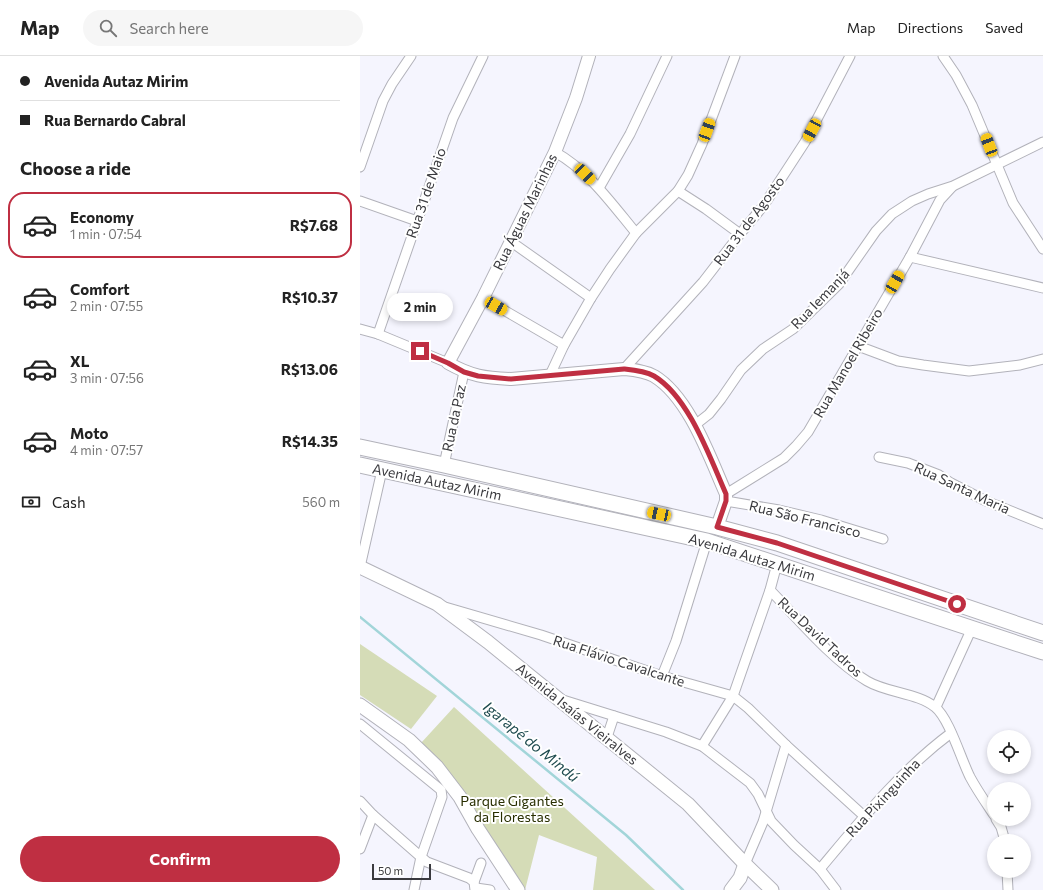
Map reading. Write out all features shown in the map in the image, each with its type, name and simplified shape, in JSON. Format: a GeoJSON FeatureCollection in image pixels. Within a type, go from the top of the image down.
{"type":"FeatureCollection","features":[{"type":"Feature","properties":{"kind":"main road","name":"Avenida Autaz Mirim"},"geometry":{"type":"LineString","coordinates":[[360,447],[717,527],[777,543],[1042,629]]}},
{"type":"Feature","properties":{"kind":"main road","name":"Avenida Autaz Mirim"},"geometry":{"type":"LineString","coordinates":[[360,465],[707,541],[1043,652]]}},
{"type":"Feature","properties":{"kind":"main road","name":"Avenida Isaías Vieiralves"},"geometry":{"type":"LineString","coordinates":[[360,567],[437,604],[488,642],[688,804],[769,889]]}},
{"type":"Feature","properties":{"kind":"main road"},"geometry":{"type":"LineString","coordinates":[[360,705],[409,740],[437,768],[460,797],[478,829],[518,890]]}},
{"type":"Feature","properties":{"kind":"main road"},"geometry":{"type":"LineString","coordinates":[[732,889],[740,878],[745,864]]}},
{"type":"Feature","properties":{"kind":"street"},"geometry":{"type":"LineString","coordinates":[[360,167],[383,102],[392,84],[411,56]]}},
{"type":"Feature","properties":{"kind":"street","name":"Rua 31 de Maio"},"geometry":{"type":"LineString","coordinates":[[378,334],[453,118],[483,56]]}},
{"type":"Feature","properties":{"kind":"street","name":"Rua Águas Marinhas"},"geometry":{"type":"LineString","coordinates":[[448,363],[483,298],[555,152],[576,98],[589,56]]}},
{"type":"Feature","properties":{"kind":"street"},"geometry":{"type":"LineString","coordinates":[[599,188],[630,134],[667,56]]}},
{"type":"Feature","properties":{"kind":"street"},"geometry":{"type":"LineString","coordinates":[[550,375],[564,345],[591,298],[636,233],[678,191],[688,175],[702,144],[735,56]]}},
{"type":"Feature","properties":{"kind":"street","name":"Rua 31 de Agosto"},"geometry":{"type":"LineString","coordinates":[[624,369],[703,282],[764,205],[805,142],[850,56]]}},
{"type":"Feature","properties":{"kind":"street"},"geometry":{"type":"LineString","coordinates":[[943,56],[972,105],[1014,203],[1043,249]]}},
{"type":"Feature","properties":{"kind":"street"},"geometry":{"type":"LineString","coordinates":[[953,186],[1043,142]]}},
{"type":"Feature","properties":{"kind":"street"},"geometry":{"type":"LineString","coordinates":[[555,152],[573,164],[599,188],[636,233]]}},
{"type":"Feature","properties":{"kind":"street","name":"Rua Manoel Ribeiro"},"geometry":{"type":"LineString","coordinates":[[726,497],[784,458],[808,432],[910,257],[940,200],[953,186]]}},
{"type":"Feature","properties":{"kind":"street","name":"Rua Iemanjá"},"geometry":{"type":"LineString","coordinates":[[695,425],[713,409],[741,370],[763,349],[793,329],[839,284],[876,230],[892,214],[912,201],[953,186]]}},
{"type":"Feature","properties":{"kind":"street"},"geometry":{"type":"LineString","coordinates":[[678,191],[740,234]]}},
{"type":"Feature","properties":{"kind":"street"},"geometry":{"type":"LineString","coordinates":[[360,201],[417,221]]}},
{"type":"Feature","properties":{"kind":"street"},"geometry":{"type":"LineString","coordinates":[[510,241],[591,298]]}},
{"type":"Feature","properties":{"kind":"street"},"geometry":{"type":"LineString","coordinates":[[910,257],[1043,288]]}},
{"type":"Feature","properties":{"kind":"street"},"geometry":{"type":"LineString","coordinates":[[483,298],[564,345]]}},
{"type":"Feature","properties":{"kind":"street"},"geometry":{"type":"LineString","coordinates":[[360,329],[378,334],[448,363],[464,372],[478,376],[511,379],[624,369],[644,372],[654,376],[665,384],[684,407],[695,425],[726,497],[717,527]]}},
{"type":"Feature","properties":{"kind":"street"},"geometry":{"type":"LineString","coordinates":[[858,346],[898,360],[923,365],[969,370],[1020,365],[1043,359]]}},
{"type":"Feature","properties":{"kind":"street","name":"Rua da Paz"},"geometry":{"type":"LineString","coordinates":[[444,465],[464,372]]}},
{"type":"Feature","properties":{"kind":"street","name":"Rua Santa Maria"},"geometry":{"type":"LineString","coordinates":[[879,457],[908,463],[939,475],[986,501],[1043,524]]}},
{"type":"Feature","properties":{"kind":"street"},"geometry":{"type":"LineString","coordinates":[[360,567],[382,470]]}},
{"type":"Feature","properties":{"kind":"street","name":"Rua São Francisco"},"geometry":{"type":"LineString","coordinates":[[726,497],[821,520],[883,538]]}},
{"type":"Feature","properties":{"kind":"street"},"geometry":{"type":"LineString","coordinates":[[662,676],[676,641],[707,541]]}},
{"type":"Feature","properties":{"kind":"street"},"geometry":{"type":"LineString","coordinates":[[702,746],[733,696],[770,590],[777,564]]}},
{"type":"Feature","properties":{"kind":"street","name":"Rua David Tadros"},"geometry":{"type":"LineString","coordinates":[[770,590],[807,629],[853,671],[868,682],[890,691],[926,701],[936,708],[945,720],[971,779],[987,804]]}},
{"type":"Feature","properties":{"kind":"street","name":"Rua Flávio Cavalcante"},"geometry":{"type":"LineString","coordinates":[[437,604],[548,637],[662,676],[733,696],[748,708],[864,816]]}},
{"type":"Feature","properties":{"kind":"street"},"geometry":{"type":"LineString","coordinates":[[936,708],[972,628]]}},
{"type":"Feature","properties":{"kind":"street"},"geometry":{"type":"LineString","coordinates":[[559,699],[702,746],[750,783],[758,794],[771,821],[820,869],[836,890]]}},
{"type":"Feature","properties":{"kind":"street"},"geometry":{"type":"LineString","coordinates":[[607,737],[614,716]]}},
{"type":"Feature","properties":{"kind":"street"},"geometry":{"type":"LineString","coordinates":[[360,724],[441,790],[442,797],[421,857],[414,890]]}},
{"type":"Feature","properties":{"kind":"street","name":"Rua Pixinguinha"},"geometry":{"type":"LineString","coordinates":[[820,869],[864,816],[907,770],[928,750],[951,733]]}},
{"type":"Feature","properties":{"kind":"street"},"geometry":{"type":"LineString","coordinates":[[745,864],[764,822],[786,745]]}},
{"type":"Feature","properties":{"kind":"street"},"geometry":{"type":"LineString","coordinates":[[360,801],[373,816],[427,862],[473,885],[490,890]]}},
{"type":"Feature","properties":{"kind":"street"},"geometry":{"type":"LineString","coordinates":[[360,849],[373,816]]}},
{"type":"Feature","properties":{"kind":"street"},"geometry":{"type":"LineString","coordinates":[[473,885],[481,863]]}},
{"type":"Feature","properties":{"kind":"street"},"geometry":{"type":"LineString","coordinates":[[1007,878],[1008,890]]}},
{"type":"Feature","properties":{"kind":"green space"},"geometry":{"type":"Polygon","coordinates":[[[360,644],[437,696],[411,729],[360,695],[360,644]]]}},
{"type":"Feature","properties":{"kind":"green space","name":"Parque Gigantes da Florestas"},"geometry":{"type":"Polygon","coordinates":[[[454,707],[655,890],[593,890],[597,857],[539,835],[525,890],[421,743],[454,707]]]}},
{"type":"Feature","properties":{"kind":"waterway","name":"Igarapé do Mindú"},"geometry":{"type":"LineString","coordinates":[[360,617],[626,835],[683,890]]}},
{"type":"Feature","properties":{"kind":"route"},"geometry":{"type":"LineString","coordinates":[[420,351],[448,363],[464,372],[493,378],[511,379],[624,369],[644,372],[654,376],[665,384],[675,395],[695,425],[726,494],[726,501],[717,527],[777,543],[957,604]]}}]}
